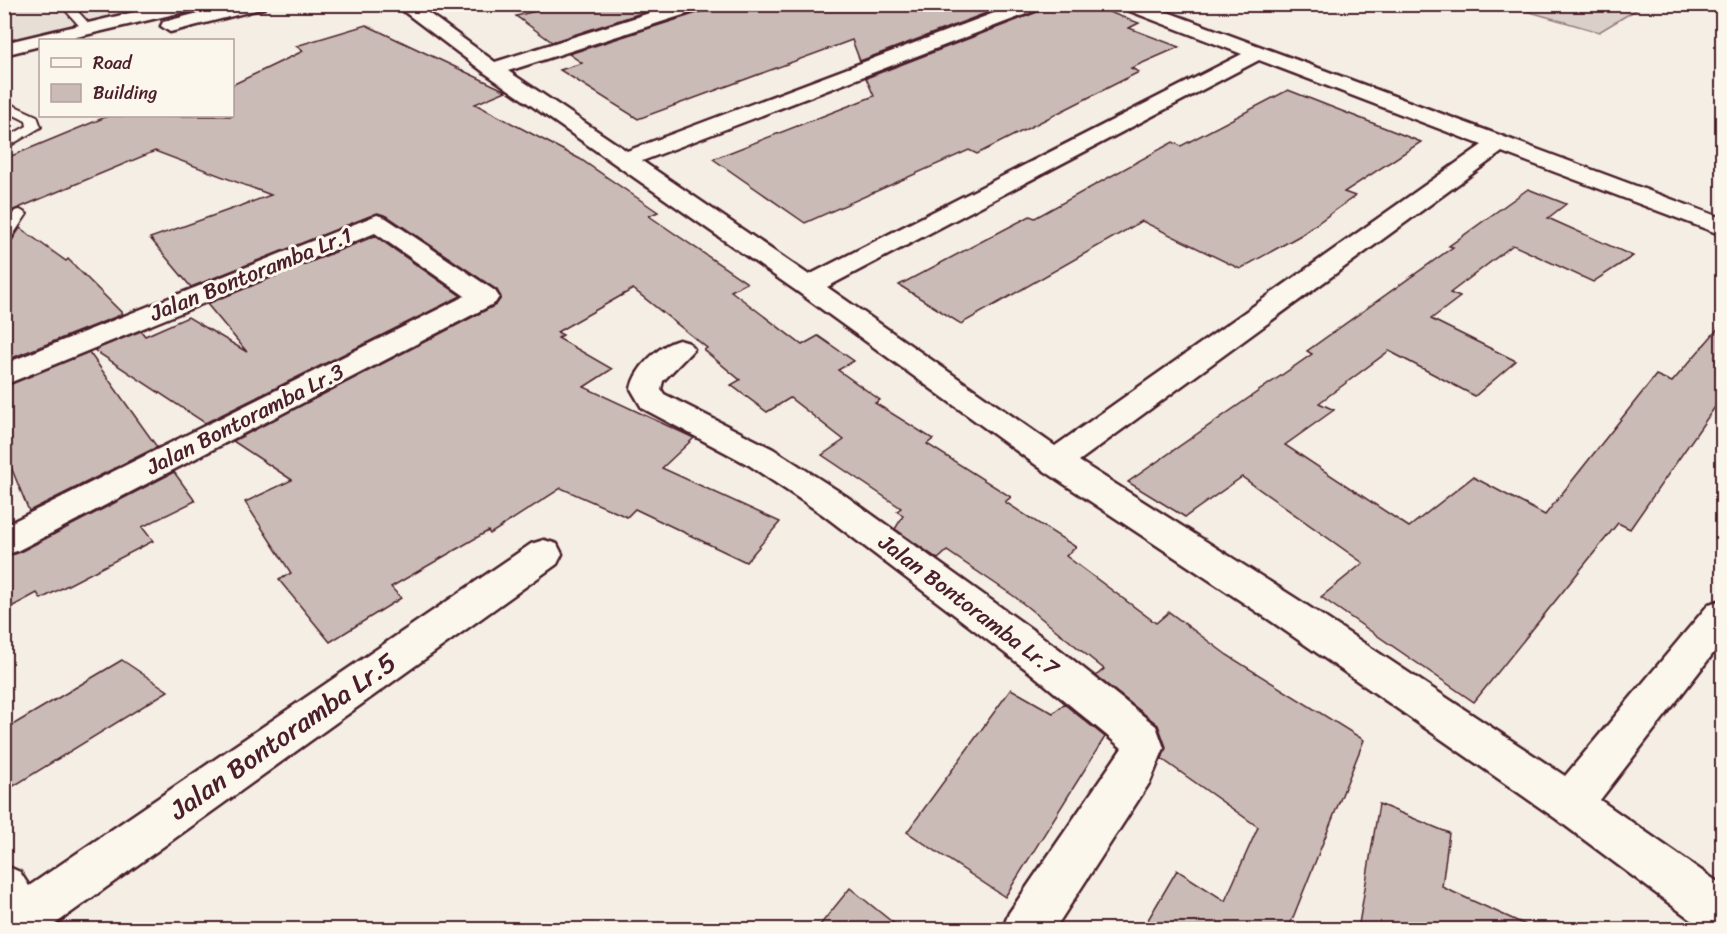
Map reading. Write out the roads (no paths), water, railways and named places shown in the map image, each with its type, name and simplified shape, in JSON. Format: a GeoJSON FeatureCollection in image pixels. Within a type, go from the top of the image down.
{"type":"FeatureCollection","features":[{"type":"Feature","properties":{"kind":"main road"},"geometry":{"type":"LineString","coordinates":[[46,39],[194,4]]}},
{"type":"Feature","properties":{"kind":"main road"},"geometry":{"type":"LineString","coordinates":[[117,39],[258,4]]}},
{"type":"Feature","properties":{"kind":"main road"},"geometry":{"type":"LineString","coordinates":[[403,4],[492,69],[627,159],[808,286],[1054,462],[1284,610],[1570,804],[1722,913]]}},
{"type":"Feature","properties":{"kind":"main road"},"geometry":{"type":"LineString","coordinates":[[492,69],[699,4]]}},
{"type":"Feature","properties":{"kind":"main road"},"geometry":{"type":"LineString","coordinates":[[627,159],[1036,4]]}},
{"type":"Feature","properties":{"kind":"main road"},"geometry":{"type":"LineString","coordinates":[[1128,4],[1722,227]]}},
{"type":"Feature","properties":{"kind":"main road"},"geometry":{"type":"LineString","coordinates":[[4,49],[39,41]]}},
{"type":"Feature","properties":{"kind":"main road"},"geometry":{"type":"LineString","coordinates":[[808,286],[1260,52]]}},
{"type":"Feature","properties":{"kind":"main road"},"geometry":{"type":"LineString","coordinates":[[4,67],[39,58]]}},
{"type":"Feature","properties":{"kind":"main road"},"geometry":{"type":"LineString","coordinates":[[1054,462],[1498,144]]}},
{"type":"Feature","properties":{"kind":"main road","name":"Jalan Bontoramba Lr.1"},"geometry":{"type":"LineString","coordinates":[[4,375],[377,223],[485,297]]}},
{"type":"Feature","properties":{"kind":"main road","name":"Jalan Bontoramba Lr.3"},"geometry":{"type":"LineString","coordinates":[[4,542],[485,297]]}},
{"type":"Feature","properties":{"kind":"main road","name":"Jalan Bontoramba Lr.7"},"geometry":{"type":"LineString","coordinates":[[679,349],[648,378],[646,389],[653,401],[761,457],[834,505],[1046,661],[1141,739],[1143,748],[1135,768],[1026,930]]}},
{"type":"Feature","properties":{"kind":"main road","name":"Jalan Bontoramba Lr.5"},"geometry":{"type":"LineString","coordinates":[[18,912],[544,554]]}},
{"type":"Feature","properties":{"kind":"main road"},"geometry":{"type":"LineString","coordinates":[[1570,804],[1722,615]]}},
{"type":"Feature","properties":{"kind":"lane"},"geometry":{"type":"LineString","coordinates":[[65,4],[88,29]]}},
{"type":"Feature","properties":{"kind":"lane"},"geometry":{"type":"LineString","coordinates":[[4,105],[33,119],[34,127],[4,145]]}},
{"type":"Feature","properties":{"kind":"lane"},"geometry":{"type":"LineString","coordinates":[[4,238],[20,214]]}}]}
